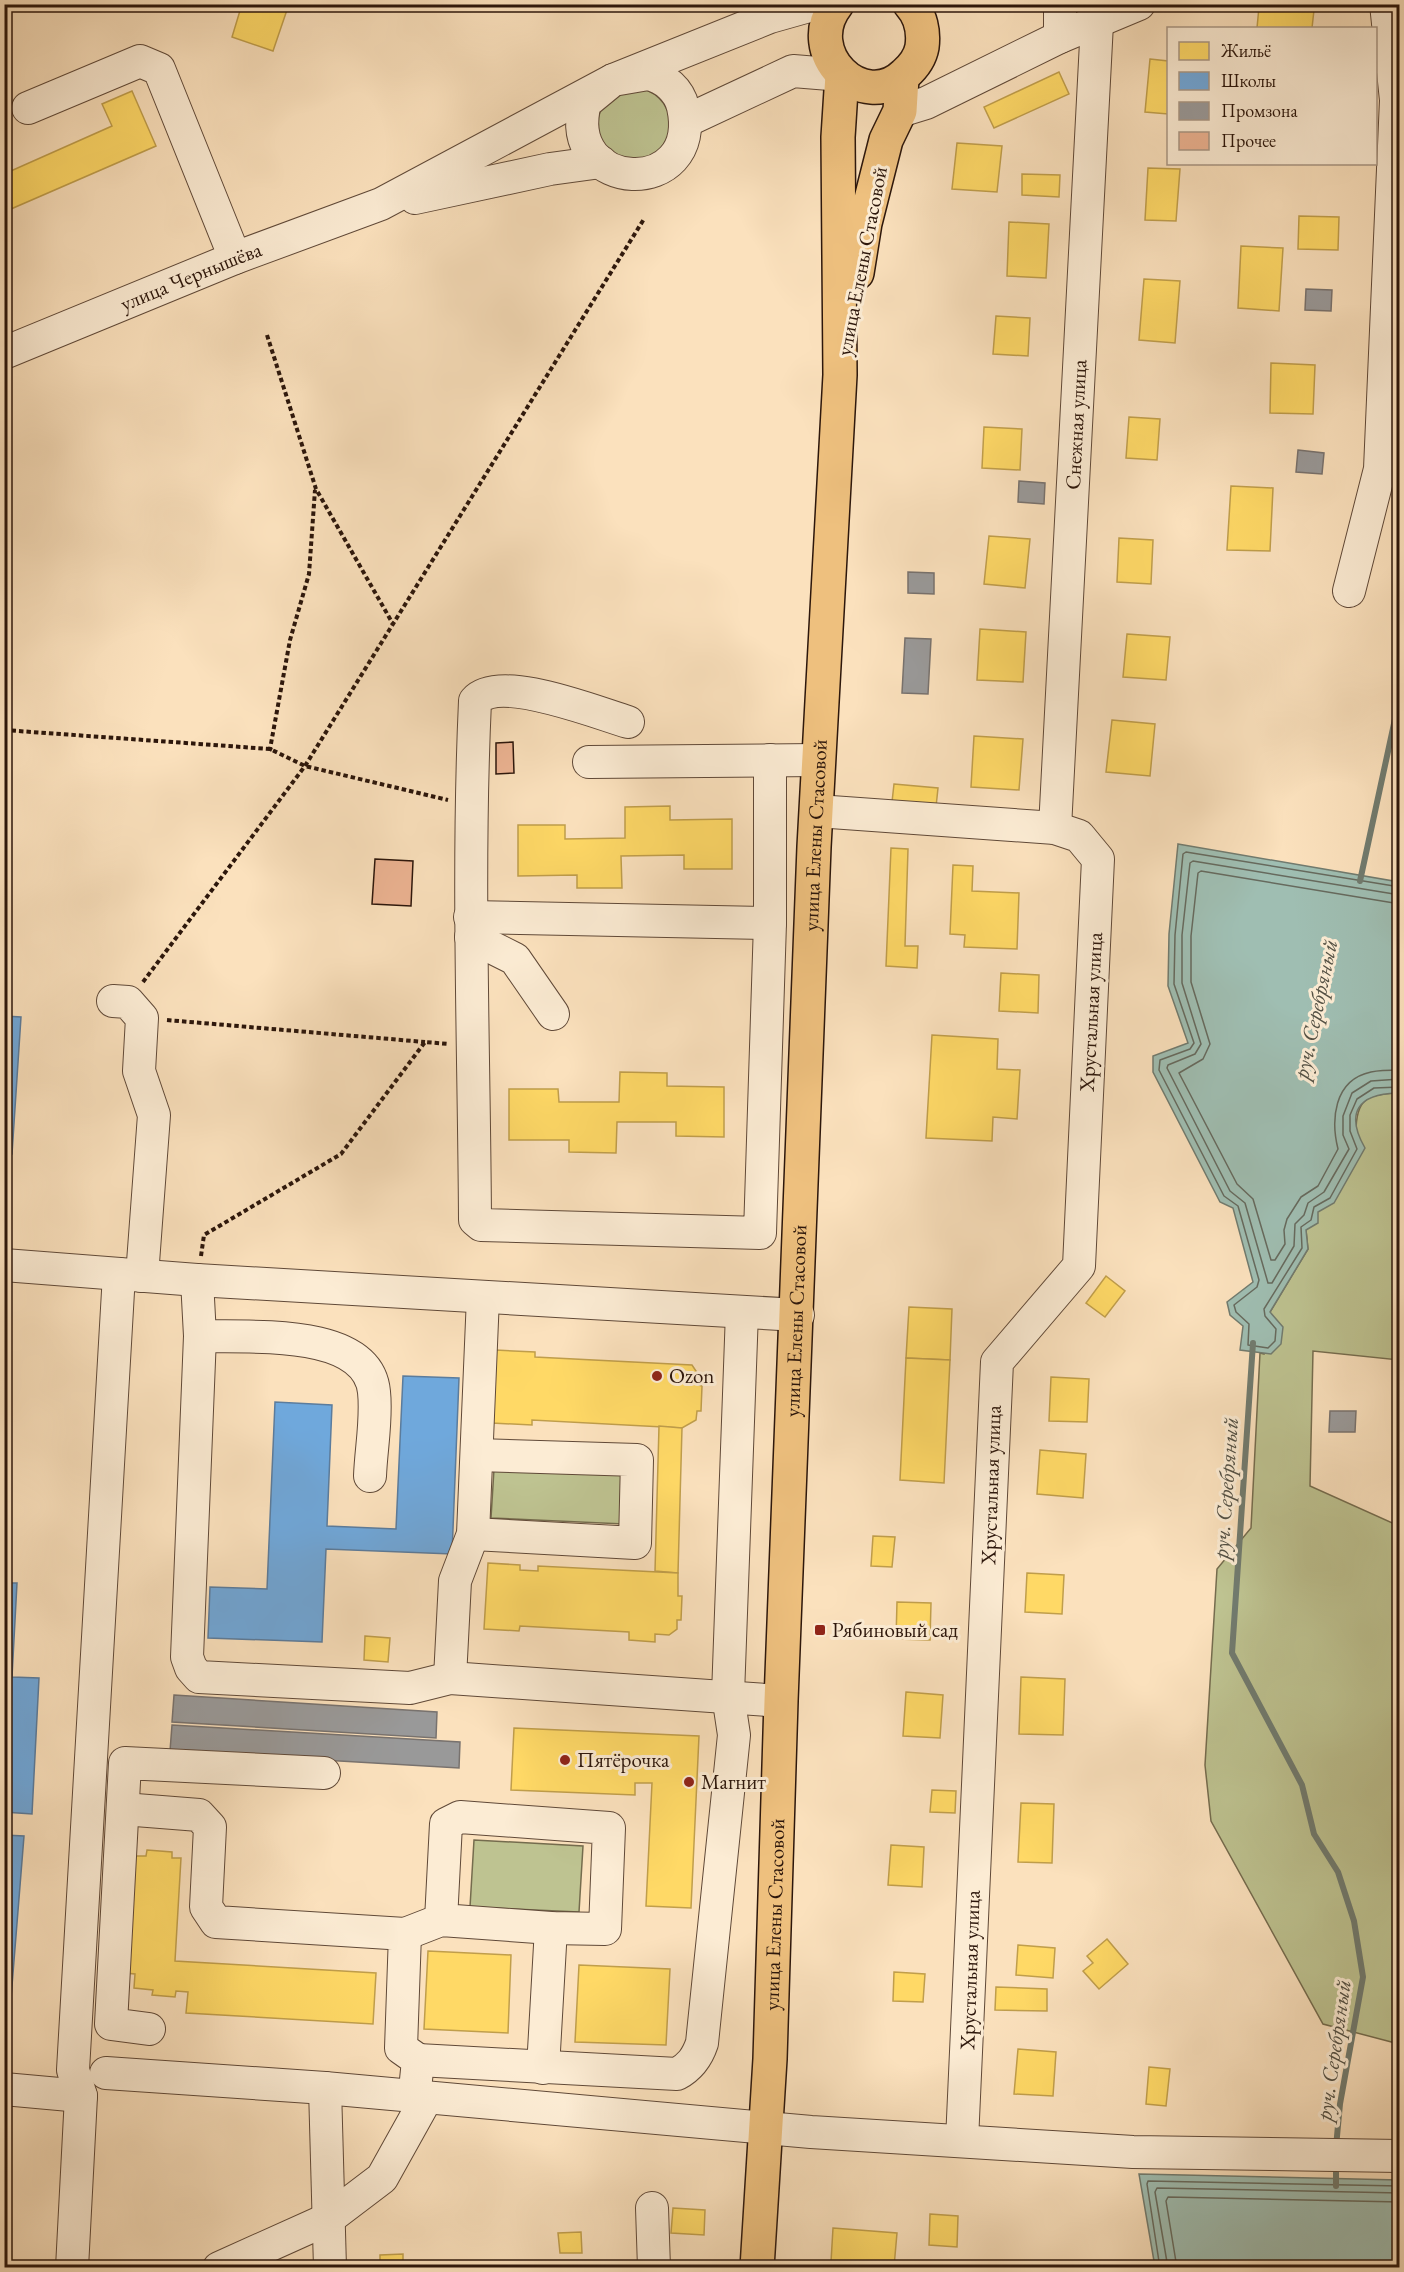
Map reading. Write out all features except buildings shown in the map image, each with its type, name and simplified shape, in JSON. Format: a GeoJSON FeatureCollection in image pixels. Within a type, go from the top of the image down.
{"type":"FeatureCollection","features":[{"type":"Feature","properties":{"kind":"main road"},"geometry":{"type":"LineString","coordinates":[[837,4],[828,19],[825,34],[826,49],[832,63],[842,75],[856,83],[871,87],[887,85],[902,78],[913,67],[922,45],[921,22],[913,6]]}},
{"type":"Feature","properties":{"kind":"main road","name":"улица Елены Стасовой"},"geometry":{"type":"LineString","coordinates":[[757,2268],[766,2129],[819,760],[840,375],[838,137],[842,75]]}},
{"type":"Feature","properties":{"kind":"main road","name":"улица Елены Стасовой"},"geometry":{"type":"LineString","coordinates":[[840,375],[865,223],[886,140],[900,111],[902,78]]}},
{"type":"Feature","properties":{"kind":"street","name":"улица Чернышёва"},"geometry":{"type":"LineString","coordinates":[[4,353],[235,258],[381,204],[613,80],[770,18],[816,4]]}},
{"type":"Feature","properties":{"kind":"street"},"geometry":{"type":"LineString","coordinates":[[1060,4],[1060,37]]}},
{"type":"Feature","properties":{"kind":"street"},"geometry":{"type":"LineString","coordinates":[[900,111],[926,103],[1060,37],[1138,4]]}},
{"type":"Feature","properties":{"kind":"street"},"geometry":{"type":"LineString","coordinates":[[1349,591],[1380,469],[1396,100],[1386,4]]}},
{"type":"Feature","properties":{"kind":"street","name":"Снежная улица"},"geometry":{"type":"LineString","coordinates":[[1055,828],[1097,22]]}},
{"type":"Feature","properties":{"kind":"street"},"geometry":{"type":"LineString","coordinates":[[28,108],[140,61],[159,69],[235,258]]}},
{"type":"Feature","properties":{"kind":"street"},"geometry":{"type":"LineString","coordinates":[[686,121],[793,71],[842,75]]}},
{"type":"Feature","properties":{"kind":"street","name":"улица Чернышёва"},"geometry":{"type":"LineString","coordinates":[[648,74],[658,76],[671,86],[681,99],[686,121],[681,147],[670,161],[656,171],[639,176],[621,174],[601,162],[585,143],[582,128],[585,103],[613,80],[648,74]]}},
{"type":"Feature","properties":{"kind":"street","name":"улица Чернышёва"},"geometry":{"type":"LineString","coordinates":[[381,204],[601,162]]}},
{"type":"Feature","properties":{"kind":"street"},"geometry":{"type":"LineString","coordinates":[[628,722],[530,693],[504,691],[480,695],[475,701],[470,806],[471,927],[475,1220],[481,1225],[760,1233],[770,923],[770,760]]}},
{"type":"Feature","properties":{"kind":"street"},"geometry":{"type":"LineString","coordinates":[[589,762],[819,760]]}},
{"type":"Feature","properties":{"kind":"street"},"geometry":{"type":"LineString","coordinates":[[817,811],[1055,828]]}},
{"type":"Feature","properties":{"kind":"street","name":"Хрустальная улица"},"geometry":{"type":"LineString","coordinates":[[962,2141],[997,1362],[1079,1266],[1098,859],[1079,836],[1055,828]]}},
{"type":"Feature","properties":{"kind":"street"},"geometry":{"type":"LineString","coordinates":[[471,927],[770,923]]}},
{"type":"Feature","properties":{"kind":"street"},"geometry":{"type":"LineString","coordinates":[[471,927],[515,959],[553,1014]]}},
{"type":"Feature","properties":{"kind":"street"},"geometry":{"type":"LineString","coordinates":[[72,2268],[81,2096],[73,2070],[131,1275],[154,1115],[139,1071],[128,1007]]}},
{"type":"Feature","properties":{"kind":"street"},"geometry":{"type":"LineString","coordinates":[[4,1265],[197,1280],[798,1315]]}},
{"type":"Feature","properties":{"kind":"street"},"geometry":{"type":"LineString","coordinates":[[197,1280],[200,1336],[187,1657],[191,1668],[199,1677],[410,1688],[450,1678],[728,1695],[781,1701]]}},
{"type":"Feature","properties":{"kind":"street"},"geometry":{"type":"LineString","coordinates":[[450,1678],[455,1581],[473,1534],[483,1297]]}},
{"type":"Feature","properties":{"kind":"street"},"geometry":{"type":"LineString","coordinates":[[405,1934],[401,2048],[418,2060],[677,2074],[688,2068],[699,2054],[734,1735],[728,1695],[742,1312]]}},
{"type":"Feature","properties":{"kind":"street"},"geometry":{"type":"LineString","coordinates":[[200,1336],[301,1340],[329,1345],[356,1359],[369,1374],[374,1392],[370,1476]]}},
{"type":"Feature","properties":{"kind":"street"},"geometry":{"type":"LineString","coordinates":[[473,1534],[635,1543],[637,1460],[477,1455]]}},
{"type":"Feature","properties":{"kind":"street"},"geometry":{"type":"LineString","coordinates":[[150,2029],[111,2024],[125,1763],[324,1773]]}},
{"type":"Feature","properties":{"kind":"street"},"geometry":{"type":"LineString","coordinates":[[123,1809],[199,1815],[210,1827],[206,1906],[216,1922],[405,1934],[441,1920],[551,1928],[605,1929],[609,1828],[460,1817],[446,1824],[441,1920]]}},
{"type":"Feature","properties":{"kind":"street"},"geometry":{"type":"LineString","coordinates":[[543,2068],[551,1928]]}},
{"type":"Feature","properties":{"kind":"street"},"geometry":{"type":"LineString","coordinates":[[219,2268],[328,2219],[382,2178],[420,2098],[418,2060]]}},
{"type":"Feature","properties":{"kind":"street"},"geometry":{"type":"LineString","coordinates":[[106,2073],[325,2088],[766,2129],[1133,2152],[1400,2156]]}},
{"type":"Feature","properties":{"kind":"street"},"geometry":{"type":"LineString","coordinates":[[325,2088],[330,2268]]}},
{"type":"Feature","properties":{"kind":"street"},"geometry":{"type":"LineString","coordinates":[[4,2089],[81,2096]]}},
{"type":"Feature","properties":{"kind":"street"},"geometry":{"type":"LineString","coordinates":[[652,2208],[654,2268]]}},
{"type":"Feature","properties":{"kind":"path"},"geometry":{"type":"LineString","coordinates":[[474,1045],[425,1042],[128,1007],[305,766],[644,219]]}},
{"type":"Feature","properties":{"kind":"path"},"geometry":{"type":"LineString","coordinates":[[267,335],[316,489],[393,624]]}},
{"type":"Feature","properties":{"kind":"path"},"geometry":{"type":"LineString","coordinates":[[270,749],[290,640],[309,574],[316,489]]}},
{"type":"Feature","properties":{"kind":"path"},"geometry":{"type":"LineString","coordinates":[[4,730],[270,749],[305,766],[470,806]]}},
{"type":"Feature","properties":{"kind":"path"},"geometry":{"type":"LineString","coordinates":[[197,1280],[204,1235],[341,1154],[425,1042]]}},
{"type":"Feature","properties":{"kind":"green space"},"geometry":{"type":"Polygon","coordinates":[[[634,88],[654,94],[664,104],[670,124],[664,144],[654,154],[634,160],[614,154],[604,144],[598,124],[604,104],[614,94],[634,88]]]}},
{"type":"Feature","properties":{"kind":"green space"},"geometry":{"type":"Polygon","coordinates":[[[1399,1089],[1399,1360],[1313,1351],[1310,1486],[1399,1526],[1399,2044],[1323,2024],[1211,1821],[1205,1765],[1217,1569],[1251,1528],[1260,1353],[1264,1354],[1270,1312],[1308,1249],[1306,1230],[1356,1132],[1356,1121],[1361,1106],[1370,1097],[1397,1093],[1399,1089]]]}},
{"type":"Feature","properties":{"kind":"green space"},"geometry":{"type":"Polygon","coordinates":[[[494,1469],[626,1475],[624,1524],[491,1518],[494,1469]]]}},
{"type":"Feature","properties":{"kind":"green space"},"geometry":{"type":"Polygon","coordinates":[[[474,1840],[583,1846],[579,1912],[470,1907],[474,1840]]]}},
{"type":"Feature","properties":{"kind":"water"},"geometry":{"type":"Polygon","coordinates":[[[1178,844],[1399,882],[1399,1089],[1397,1093],[1373,1097],[1359,1108],[1356,1125],[1365,1148],[1334,1203],[1318,1212],[1318,1223],[1306,1230],[1308,1249],[1270,1312],[1283,1327],[1281,1344],[1271,1354],[1240,1350],[1243,1326],[1230,1315],[1227,1302],[1253,1282],[1233,1208],[1220,1202],[1153,1072],[1153,1056],[1188,1043],[1168,986],[1169,934],[1178,844]]]}},
{"type":"Feature","properties":{"kind":"water"},"geometry":{"type":"Polygon","coordinates":[[[1139,2174],[1399,2180],[1399,2267],[1155,2267],[1139,2174]]]}},
{"type":"Feature","properties":{"kind":"waterway","name":"руч. Серебряный"},"geometry":{"type":"LineString","coordinates":[[1360,881],[1400,696]]}},
{"type":"Feature","properties":{"kind":"waterway","name":"руч. Серебряный"},"geometry":{"type":"LineString","coordinates":[[1253,1343],[1232,1653],[1302,1785],[1314,1834],[1338,1872],[1354,1921],[1363,1977],[1340,2104],[1336,2147]]}},
{"type":"Feature","properties":{"kind":"waterway","name":"руч. Серебряный"},"geometry":{"type":"LineString","coordinates":[[1336,2163],[1336,2186]]}},
{"type":"Feature","properties":{"kind":"place","name":"Ozon"},"geometry":{"type":"Point","coordinates":[657,1376]}},
{"type":"Feature","properties":{"kind":"place","name":"Рябиновый сад"},"geometry":{"type":"Point","coordinates":[820,1630]}},
{"type":"Feature","properties":{"kind":"place","name":"Пятёрочка"},"geometry":{"type":"Point","coordinates":[565,1760]}},
{"type":"Feature","properties":{"kind":"place","name":"Магнит"},"geometry":{"type":"Point","coordinates":[689,1782]}}]}
